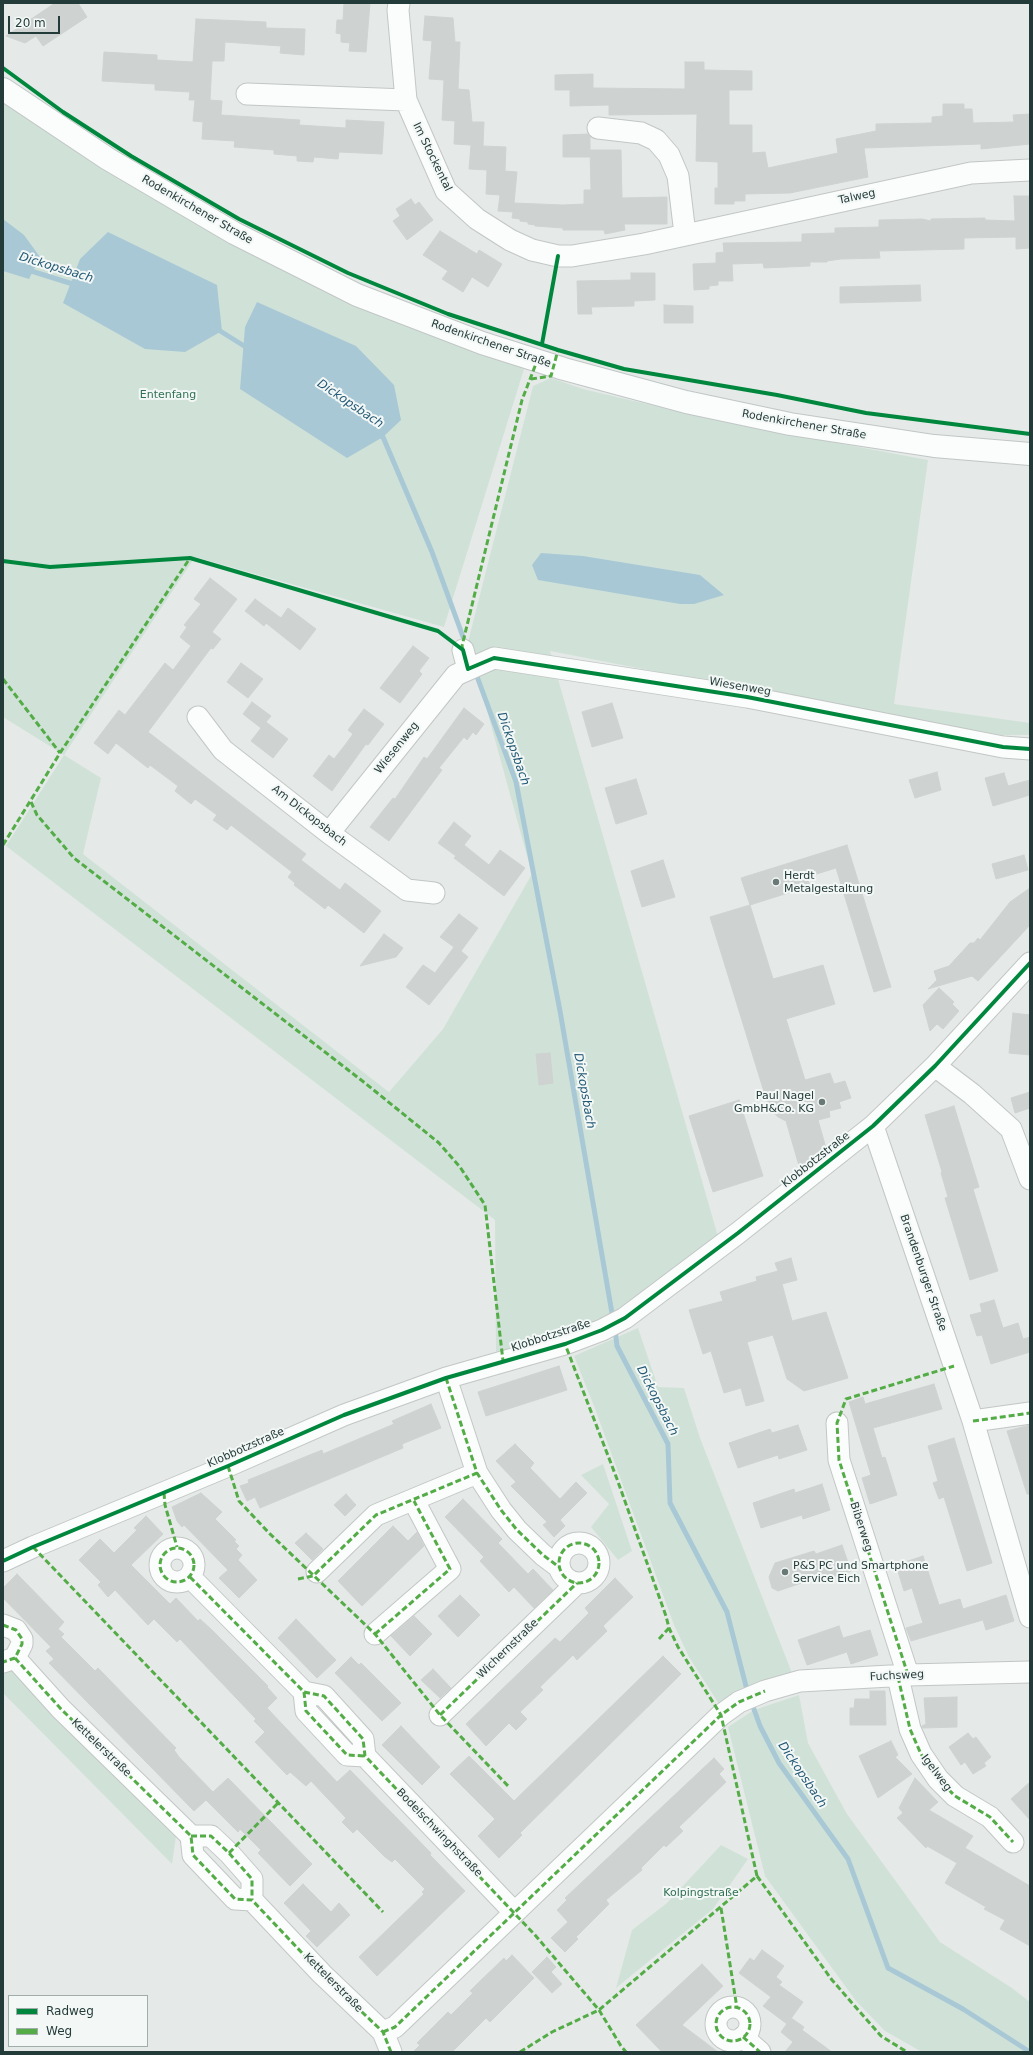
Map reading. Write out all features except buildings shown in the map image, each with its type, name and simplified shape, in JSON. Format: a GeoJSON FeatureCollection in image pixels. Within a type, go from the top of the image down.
{"type":"FeatureCollection","features":[{"type":"Feature","properties":{"kind":"main road","name":"Rodenkirchener Straße"},"geometry":{"type":"LineString","coordinates":[[3,89],[108,159],[234,232],[358,295],[482,342],[564,369],[686,402],[783,422],[934,446],[1030,454]]}},
{"type":"Feature","properties":{"kind":"street","name":"Im Stockental"},"geometry":{"type":"LineString","coordinates":[[399,3],[406,100],[446,191],[477,219],[510,240],[532,250],[558,256],[572,256]]}},
{"type":"Feature","properties":{"kind":"street"},"geometry":{"type":"LineString","coordinates":[[247,94],[406,100]]}},
{"type":"Feature","properties":{"kind":"street"},"geometry":{"type":"LineString","coordinates":[[598,128],[641,134],[656,140],[669,155],[678,176],[686,234]]}},
{"type":"Feature","properties":{"kind":"street","name":"Talweg"},"geometry":{"type":"LineString","coordinates":[[572,256],[644,244],[971,173],[1030,170]]}},
{"type":"Feature","properties":{"kind":"street","name":"Wiesenweg"},"geometry":{"type":"LineString","coordinates":[[329,833],[456,675],[470,663],[494,658],[747,697],[1003,748],[1030,749]]}},
{"type":"Feature","properties":{"kind":"street","name":"Am Dickopsbach"},"geometry":{"type":"LineString","coordinates":[[198,717],[223,750],[329,833],[407,890],[434,893]]}},
{"type":"Feature","properties":{"kind":"street","name":"Klobbotzstraße"},"geometry":{"type":"LineString","coordinates":[[3,1561],[32,1547],[228,1466],[344,1415],[446,1378],[566,1344],[602,1330],[625,1318],[738,1233],[874,1126],[935,1066],[1030,963]]}},
{"type":"Feature","properties":{"kind":"street"},"geometry":{"type":"LineString","coordinates":[[935,1066],[972,1094],[1011,1129],[1030,1179]]}},
{"type":"Feature","properties":{"kind":"street","name":"Brandenburger Straße"},"geometry":{"type":"LineString","coordinates":[[874,1126],[973,1421],[1030,1617]]}},
{"type":"Feature","properties":{"kind":"street"},"geometry":{"type":"LineString","coordinates":[[446,1378],[477,1473],[500,1510],[517,1530],[542,1555],[559,1567],[565,1578],[577,1582]]}},
{"type":"Feature","properties":{"kind":"street"},"geometry":{"type":"LineString","coordinates":[[973,1421],[1030,1413]]}},
{"type":"Feature","properties":{"kind":"street","name":"Biberweg"},"geometry":{"type":"LineString","coordinates":[[838,1423],[839,1460],[903,1676]]}},
{"type":"Feature","properties":{"kind":"street"},"geometry":{"type":"LineString","coordinates":[[317,1572],[376,1515],[414,1501],[477,1473]]}},
{"type":"Feature","properties":{"kind":"street"},"geometry":{"type":"LineString","coordinates":[[375,1634],[450,1569],[414,1501]]}},
{"type":"Feature","properties":{"kind":"street","name":"Wichernstraße"},"geometry":{"type":"LineString","coordinates":[[440,1715],[577,1582],[589,1580],[596,1571],[598,1559],[592,1548],[581,1543],[569,1546],[561,1555],[559,1567]]}},
{"type":"Feature","properties":{"kind":"street","name":"Bodelschwinghstraße"},"geometry":{"type":"LineString","coordinates":[[190,1577],[304,1692],[306,1711],[347,1754],[365,1756],[514,1912]]}},
{"type":"Feature","properties":{"kind":"street","name":"Kettelerstraße"},"geometry":{"type":"LineString","coordinates":[[3,1625],[16,1630],[22,1639],[21,1649],[9,1660],[191,1836]]}},
{"type":"Feature","properties":{"kind":"street","name":"Fuchsweg"},"geometry":{"type":"LineString","coordinates":[[514,1912],[721,1715],[739,1702],[765,1691],[800,1681],[1030,1672]]}},
{"type":"Feature","properties":{"kind":"street","name":"Igelweg"},"geometry":{"type":"LineString","coordinates":[[903,1676],[910,1729],[922,1754],[938,1779],[955,1796],[990,1817],[1013,1842]]}},
{"type":"Feature","properties":{"kind":"street"},"geometry":{"type":"LineString","coordinates":[[191,1836],[211,1836],[229,1853],[252,1879],[252,1900],[235,1899],[224,1888],[193,1855],[191,1836]]}},
{"type":"Feature","properties":{"kind":"street","name":"Kettelerstraße"},"geometry":{"type":"LineString","coordinates":[[252,1900],[322,1974],[382,2032],[391,2052]]}},
{"type":"Feature","properties":{"kind":"street"},"geometry":{"type":"LineString","coordinates":[[382,2032],[395,2027],[514,1912]]}},
{"type":"Feature","properties":{"kind":"street"},"geometry":{"type":"LineString","coordinates":[[743,2037],[760,2052]]}},
{"type":"Feature","properties":{"kind":"green space","name":"Entenfang"},"geometry":{"type":"Polygon","coordinates":[[[3,97],[357,306],[524,369],[444,627],[195,557],[64,755],[3,717],[3,97]]]}},
{"type":"Feature","properties":{"kind":"green space"},"geometry":{"type":"Polygon","coordinates":[[[551,378],[583,389],[715,420],[928,460],[894,704],[1030,723],[1030,735],[1001,735],[750,690],[550,651],[719,1240],[627,1307],[557,1337],[496,1352],[495,1220],[6,846],[64,755],[101,778],[83,854],[389,1092],[443,1029],[532,874],[468,642],[533,386],[551,378]]]}},
{"type":"Feature","properties":{"kind":"green space"},"geometry":{"type":"Polygon","coordinates":[[[638,1328],[658,1387],[684,1388],[700,1438],[792,1673],[746,1688],[719,1704],[689,1657],[674,1625],[594,1406],[574,1356],[638,1328]]]}},
{"type":"Feature","properties":{"kind":"green space"},"geometry":{"type":"Polygon","coordinates":[[[603,1464],[632,1551],[618,1560],[591,1527],[609,1504],[581,1475],[603,1464]]]}},
{"type":"Feature","properties":{"kind":"green space"},"geometry":{"type":"Polygon","coordinates":[[[3,1668],[16,1671],[176,1836],[172,1864],[3,1693],[3,1668]]]}},
{"type":"Feature","properties":{"kind":"green space"},"geometry":{"type":"Polygon","coordinates":[[[799,1695],[808,1743],[847,1814],[940,1942],[1012,1988],[1030,2002],[1030,2052],[922,2052],[885,2031],[856,2001],[765,1876],[728,1727],[754,1710],[799,1695]]]}},
{"type":"Feature","properties":{"kind":"green space","name":"Kolpingstraße"},"geometry":{"type":"Polygon","coordinates":[[[721,1845],[748,1859],[713,1909],[616,1988],[632,1930],[667,1903],[721,1845]]]}},
{"type":"Feature","properties":{"kind":"water"},"geometry":{"type":"Polygon","coordinates":[[[3,219],[24,235],[40,257],[29,279],[3,271],[3,219]]]}},
{"type":"Feature","properties":{"kind":"water"},"geometry":{"type":"Polygon","coordinates":[[[108,232],[217,285],[222,331],[185,352],[145,349],[63,303],[80,259],[108,232]]]}},
{"type":"Feature","properties":{"kind":"water"},"geometry":{"type":"Polygon","coordinates":[[[257,302],[356,346],[394,385],[401,420],[383,437],[347,458],[240,389],[245,327],[257,302]]]}},
{"type":"Feature","properties":{"kind":"water"},"geometry":{"type":"Polygon","coordinates":[[[541,553],[583,556],[700,575],[724,595],[694,604],[680,604],[538,580],[532,565],[541,553]]]}},
{"type":"Feature","properties":{"kind":"waterway","name":"Dickopsbach"},"geometry":{"type":"LineString","coordinates":[[28,270],[76,285]]}},
{"type":"Feature","properties":{"kind":"waterway","name":"Dickopsbach"},"geometry":{"type":"LineString","coordinates":[[217,329],[249,349]]}},
{"type":"Feature","properties":{"kind":"waterway","name":"Dickopsbach"},"geometry":{"type":"LineString","coordinates":[[377,434],[383,437],[432,552],[466,645]]}},
{"type":"Feature","properties":{"kind":"waterway","name":"Dickopsbach"},"geometry":{"type":"LineString","coordinates":[[475,671],[516,782],[560,1011],[613,1319]]}},
{"type":"Feature","properties":{"kind":"waterway","name":"Dickopsbach"},"geometry":{"type":"LineString","coordinates":[[615,1329],[617,1346],[668,1444],[670,1503],[727,1612],[748,1694]]}},
{"type":"Feature","properties":{"kind":"waterway","name":"Dickopsbach"},"geometry":{"type":"LineString","coordinates":[[751,1701],[760,1726],[779,1763],[848,1859],[888,1968],[963,2009],[1030,2052]]}},
{"type":"Feature","properties":{"kind":"marked path"},"geometry":{"type":"LineString","coordinates":[[531,379],[551,376],[558,350]]}},
{"type":"Feature","properties":{"kind":"marked path"},"geometry":{"type":"LineString","coordinates":[[463,650],[462,646],[522,400],[537,361]]}},
{"type":"Feature","properties":{"kind":"marked path"},"geometry":{"type":"LineString","coordinates":[[3,845],[60,753],[190,558]]}},
{"type":"Feature","properties":{"kind":"marked path"},"geometry":{"type":"LineString","coordinates":[[3,679],[60,753]]}},
{"type":"Feature","properties":{"kind":"marked path"},"geometry":{"type":"LineString","coordinates":[[31,802],[37,815],[74,858],[365,1083],[439,1143],[460,1167],[485,1205],[503,1361]]}},
{"type":"Feature","properties":{"kind":"marked path"},"geometry":{"type":"LineString","coordinates":[[520,2052],[552,2032],[599,2010],[757,1876],[721,1715],[678,1647],[669,1628],[617,1479],[564,1344]]}},
{"type":"Feature","properties":{"kind":"marked path"},"geometry":{"type":"LineString","coordinates":[[908,1675],[839,1460],[837,1423],[846,1399],[954,1366]]}},
{"type":"Feature","properties":{"kind":"marked path"},"geometry":{"type":"LineString","coordinates":[[446,1378],[477,1473],[501,1510],[517,1530],[543,1555],[559,1567]]}},
{"type":"Feature","properties":{"kind":"marked path"},"geometry":{"type":"LineString","coordinates":[[973,1421],[1030,1413]]}},
{"type":"Feature","properties":{"kind":"marked path"},"geometry":{"type":"LineString","coordinates":[[228,1466],[239,1501],[269,1533],[375,1634],[440,1715],[510,1788]]}},
{"type":"Feature","properties":{"kind":"marked path"},"geometry":{"type":"LineString","coordinates":[[298,1579],[313,1576],[376,1515],[477,1473]]}},
{"type":"Feature","properties":{"kind":"marked path"},"geometry":{"type":"LineString","coordinates":[[164,1493],[165,1505],[177,1547]]}},
{"type":"Feature","properties":{"kind":"marked path"},"geometry":{"type":"LineString","coordinates":[[375,1634],[450,1569],[414,1501]]}},
{"type":"Feature","properties":{"kind":"marked path"},"geometry":{"type":"LineString","coordinates":[[579,1543],[587,1545],[593,1549],[597,1555],[599,1563],[597,1571],[593,1577],[587,1581],[579,1583],[571,1581],[565,1577],[561,1571],[559,1563],[561,1555],[565,1549],[571,1545],[579,1543]]}},
{"type":"Feature","properties":{"kind":"marked path"},"geometry":{"type":"LineString","coordinates":[[33,1547],[383,1912]]}},
{"type":"Feature","properties":{"kind":"marked path"},"geometry":{"type":"LineString","coordinates":[[174,1548],[180,1548],[184,1549],[191,1555],[194,1565],[193,1572],[187,1579],[180,1582],[174,1582],[170,1581],[163,1575],[160,1568],[160,1562],[161,1558],[167,1551],[174,1548]]}},
{"type":"Feature","properties":{"kind":"marked path"},"geometry":{"type":"LineString","coordinates":[[190,1577],[304,1692],[324,1696],[363,1739],[365,1756],[535,1935],[599,2010],[626,2052]]}},
{"type":"Feature","properties":{"kind":"marked path"},"geometry":{"type":"LineString","coordinates":[[440,1715],[577,1583]]}},
{"type":"Feature","properties":{"kind":"marked path"},"geometry":{"type":"LineString","coordinates":[[3,1625],[16,1630],[22,1639],[22,1644],[15,1658],[3,1662]]}},
{"type":"Feature","properties":{"kind":"marked path"},"geometry":{"type":"LineString","coordinates":[[659,1639],[669,1628]]}},
{"type":"Feature","properties":{"kind":"marked path"},"geometry":{"type":"LineString","coordinates":[[15,1658],[61,1709],[191,1836],[193,1855],[235,1899],[252,1900],[322,1974],[383,2032],[391,2052]]}},
{"type":"Feature","properties":{"kind":"marked path"},"geometry":{"type":"LineString","coordinates":[[898,1677],[910,1729],[921,1754],[938,1779],[955,1796],[990,1817],[1013,1842]]}},
{"type":"Feature","properties":{"kind":"marked path"},"geometry":{"type":"LineString","coordinates":[[383,2032],[395,2027],[721,1715],[739,1702],[765,1691]]}},
{"type":"Feature","properties":{"kind":"marked path"},"geometry":{"type":"LineString","coordinates":[[304,1692],[306,1711],[347,1755],[365,1756]]}},
{"type":"Feature","properties":{"kind":"marked path"},"geometry":{"type":"LineString","coordinates":[[229,1853],[278,1803]]}},
{"type":"Feature","properties":{"kind":"marked path"},"geometry":{"type":"LineString","coordinates":[[191,1836],[211,1836],[229,1853],[252,1879],[252,1900]]}},
{"type":"Feature","properties":{"kind":"marked path"},"geometry":{"type":"LineString","coordinates":[[757,1876],[832,1980],[881,2036],[907,2052]]}},
{"type":"Feature","properties":{"kind":"marked path"},"geometry":{"type":"LineString","coordinates":[[721,1908],[737,2008]]}},
{"type":"Feature","properties":{"kind":"marked path"},"geometry":{"type":"LineString","coordinates":[[733,2007],[739,2008],[745,2012],[749,2018],[750,2024],[749,2030],[745,2036],[739,2040],[733,2041],[727,2040],[721,2036],[717,2030],[716,2024],[717,2018],[721,2012],[727,2008],[733,2007]]}},
{"type":"Feature","properties":{"kind":"marked path"},"geometry":{"type":"LineString","coordinates":[[743,2037],[760,2052]]}},
{"type":"Feature","properties":{"kind":"cycle path"},"geometry":{"type":"LineString","coordinates":[[3,68],[63,112],[131,156],[239,219],[348,273],[448,314],[558,350],[624,369],[777,395],[866,413],[1030,434]]}},
{"type":"Feature","properties":{"kind":"cycle path"},"geometry":{"type":"LineString","coordinates":[[542,344],[558,256]]}},
{"type":"Feature","properties":{"kind":"cycle path"},"geometry":{"type":"LineString","coordinates":[[3,561],[50,567],[190,558],[438,631],[463,650],[468,669],[494,658],[747,697],[1003,747],[1030,749]]}},
{"type":"Feature","properties":{"kind":"cycle path"},"geometry":{"type":"LineString","coordinates":[[3,1561],[33,1547],[228,1466],[344,1415],[446,1378],[565,1344],[602,1330],[625,1318],[738,1233],[873,1126],[935,1066],[1030,963]]}},
{"type":"Feature","properties":{"kind":"place","name":"Herdt Metalgestaltung"},"geometry":{"type":"Point","coordinates":[776,882]}},
{"type":"Feature","properties":{"kind":"place","name":"Paul Nagel GmbH&Co. KG"},"geometry":{"type":"Point","coordinates":[822,1102]}},
{"type":"Feature","properties":{"kind":"place","name":"P&S PC und Smartphone Service Eich"},"geometry":{"type":"Point","coordinates":[785,1572]}}]}
